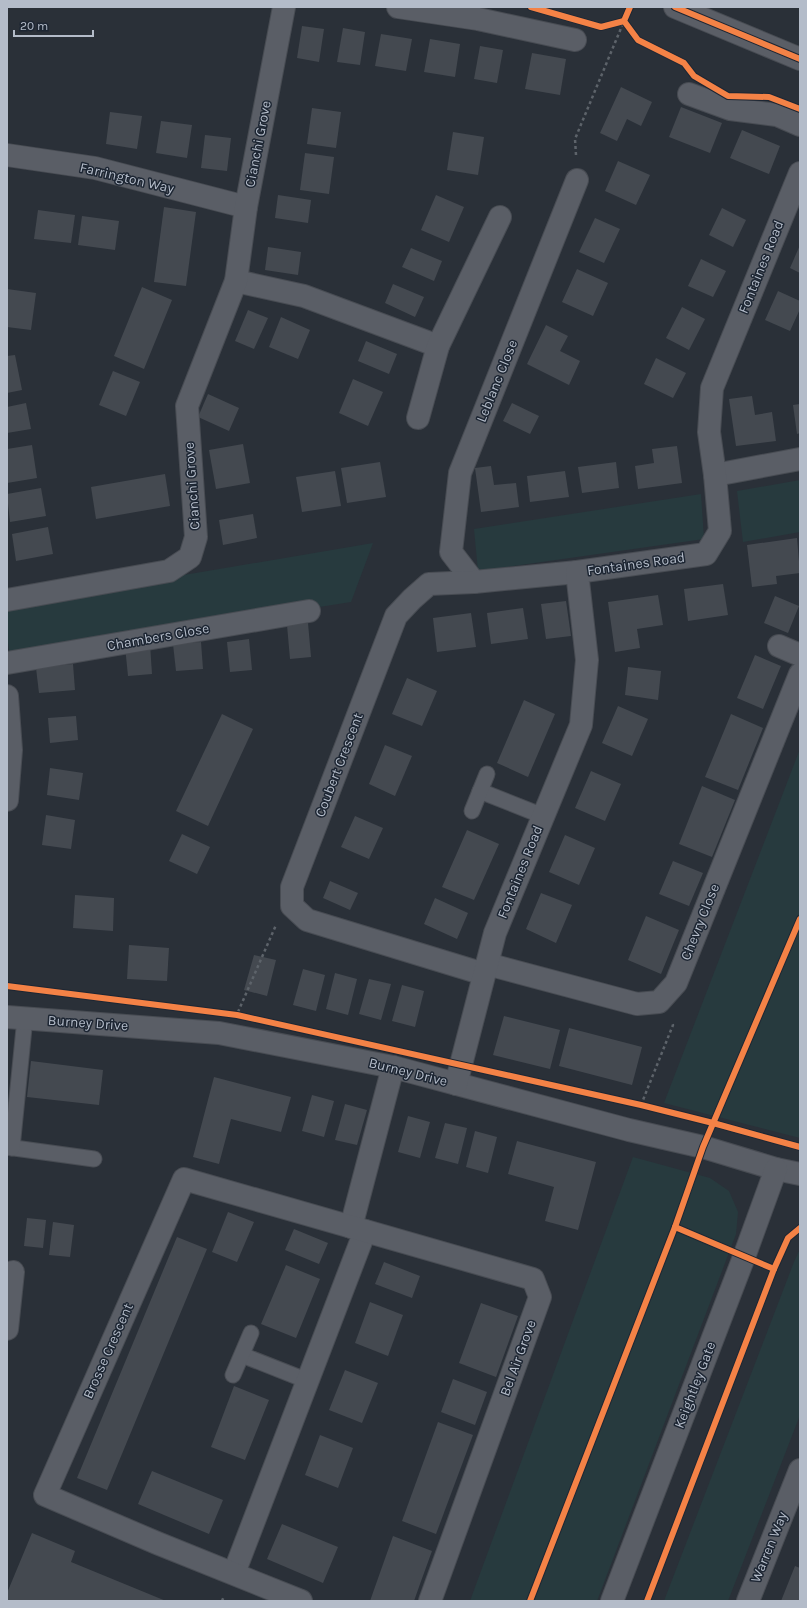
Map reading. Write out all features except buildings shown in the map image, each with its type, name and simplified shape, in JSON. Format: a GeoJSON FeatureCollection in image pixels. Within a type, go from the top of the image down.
{"type":"FeatureCollection","features":[{"type":"Feature","properties":{"kind":"street","name":"Cianchi Grove"},"geometry":{"type":"LineString","coordinates":[[7,600],[169,571],[190,557],[196,537],[186,406],[236,281],[246,207],[284,7]]}},
{"type":"Feature","properties":{"kind":"street"},"geometry":{"type":"LineString","coordinates":[[398,7],[478,19],[575,40]]}},
{"type":"Feature","properties":{"kind":"street"},"geometry":{"type":"LineString","coordinates":[[675,7],[800,58]]}},
{"type":"Feature","properties":{"kind":"street"},"geometry":{"type":"LineString","coordinates":[[689,94],[730,109],[777,115],[800,125]]}},
{"type":"Feature","properties":{"kind":"street","name":"Farrington Way"},"geometry":{"type":"LineString","coordinates":[[7,155],[95,168],[246,207]]}},
{"type":"Feature","properties":{"kind":"street","name":"Fontaines Road"},"geometry":{"type":"LineString","coordinates":[[456,1084],[495,933],[581,725],[587,660],[577,572],[706,554],[720,531],[715,475],[709,432],[712,388],[800,173]]}},
{"type":"Feature","properties":{"kind":"street","name":"Leblanc Close"},"geometry":{"type":"LineString","coordinates":[[474,582],[451,552],[460,474],[577,180]]}},
{"type":"Feature","properties":{"kind":"street"},"geometry":{"type":"LineString","coordinates":[[418,418],[438,346],[500,217]]}},
{"type":"Feature","properties":{"kind":"street"},"geometry":{"type":"LineString","coordinates":[[236,281],[304,296],[438,346]]}},
{"type":"Feature","properties":{"kind":"street"},"geometry":{"type":"LineString","coordinates":[[715,475],[800,459]]}},
{"type":"Feature","properties":{"kind":"street","name":"Coubert Crescent"},"geometry":{"type":"LineString","coordinates":[[292,906],[292,887],[396,616],[429,584],[474,582],[577,572]]}},
{"type":"Feature","properties":{"kind":"street","name":"Chambers Close"},"geometry":{"type":"LineString","coordinates":[[7,664],[308,612]]}},
{"type":"Feature","properties":{"kind":"street"},"geometry":{"type":"LineString","coordinates":[[779,646],[800,655]]}},
{"type":"Feature","properties":{"kind":"street","name":"Chevry Close"},"geometry":{"type":"LineString","coordinates":[[658,1002],[676,983],[800,674]]}},
{"type":"Feature","properties":{"kind":"street"},"geometry":{"type":"LineString","coordinates":[[7,696],[11,750],[7,800]]}},
{"type":"Feature","properties":{"kind":"street"},"geometry":{"type":"LineString","coordinates":[[292,906],[307,920],[486,969],[637,1004],[658,1002]]}},
{"type":"Feature","properties":{"kind":"street","name":"Burney Drive"},"geometry":{"type":"LineString","coordinates":[[16,1018],[219,1033],[393,1067],[629,1130],[703,1147],[776,1169],[800,1174]]}},
{"type":"Feature","properties":{"kind":"street"},"geometry":{"type":"LineString","coordinates":[[301,1601],[234,1573],[308,1381],[358,1229],[393,1067]]}},
{"type":"Feature","properties":{"kind":"street","name":"Keightley Gate"},"geometry":{"type":"LineString","coordinates":[[612,1601],[776,1169]]}},
{"type":"Feature","properties":{"kind":"street","name":"Brosse Crescent"},"geometry":{"type":"LineString","coordinates":[[234,1573],[157,1543],[45,1495],[184,1179],[358,1229]]}},
{"type":"Feature","properties":{"kind":"street","name":"Bel Air Grove"},"geometry":{"type":"LineString","coordinates":[[358,1229],[532,1279],[540,1297],[430,1601]]}},
{"type":"Feature","properties":{"kind":"street"},"geometry":{"type":"LineString","coordinates":[[8,1316],[13,1272]]}},
{"type":"Feature","properties":{"kind":"street","name":"Warren Way"},"geometry":{"type":"LineString","coordinates":[[748,1601],[800,1470]]}},
{"type":"Feature","properties":{"kind":"lane"},"geometry":{"type":"LineString","coordinates":[[472,811],[487,774]]}},
{"type":"Feature","properties":{"kind":"lane"},"geometry":{"type":"LineString","coordinates":[[480,791],[543,816]]}},
{"type":"Feature","properties":{"kind":"lane"},"geometry":{"type":"LineString","coordinates":[[16,1018],[10,1148],[94,1159]]}},
{"type":"Feature","properties":{"kind":"lane"},"geometry":{"type":"LineString","coordinates":[[233,1375],[251,1333]]}},
{"type":"Feature","properties":{"kind":"lane"},"geometry":{"type":"LineString","coordinates":[[242,1355],[308,1381]]}},
{"type":"Feature","properties":{"kind":"path"},"geometry":{"type":"LineString","coordinates":[[617,23],[626,21]]}},
{"type":"Feature","properties":{"kind":"path"},"geometry":{"type":"LineString","coordinates":[[577,180],[575,139],[626,21]]}},
{"type":"Feature","properties":{"kind":"path"},"geometry":{"type":"LineString","coordinates":[[237,1015],[275,926],[292,906]]}},
{"type":"Feature","properties":{"kind":"path"},"geometry":{"type":"LineString","coordinates":[[641,1106],[673,1025],[658,1002]]}},
{"type":"Feature","properties":{"kind":"path"},"geometry":{"type":"LineString","coordinates":[[229,1014],[245,1017]]}},
{"type":"Feature","properties":{"kind":"path"},"geometry":{"type":"LineString","coordinates":[[634,1104],[648,1107]]}},
{"type":"Feature","properties":{"kind":"green space"},"geometry":{"type":"Polygon","coordinates":[[[800,480],[800,532],[743,542],[737,491],[800,480]]]}},
{"type":"Feature","properties":{"kind":"green space"},"geometry":{"type":"Polygon","coordinates":[[[701,494],[704,539],[478,571],[474,529],[701,494]]]}},
{"type":"Feature","properties":{"kind":"green space"},"geometry":{"type":"Polygon","coordinates":[[[373,543],[351,602],[10,656],[7,636],[7,605],[373,543]]]}},
{"type":"Feature","properties":{"kind":"green space"},"geometry":{"type":"Polygon","coordinates":[[[800,749],[800,1138],[664,1103],[800,749]]]}},
{"type":"Feature","properties":{"kind":"green space"},"geometry":{"type":"Polygon","coordinates":[[[633,1157],[710,1178],[729,1191],[738,1212],[736,1234],[597,1601],[470,1601],[633,1157]]]}},
{"type":"Feature","properties":{"kind":"green space"},"geometry":{"type":"Polygon","coordinates":[[[800,1249],[800,1415],[728,1601],[664,1601],[794,1262],[800,1249]]]}},
{"type":"Feature","properties":{"kind":"cycle path"},"geometry":{"type":"LineString","coordinates":[[531,7],[601,27],[624,21]]}},
{"type":"Feature","properties":{"kind":"cycle path"},"geometry":{"type":"LineString","coordinates":[[630,7],[624,21],[638,40],[684,63],[694,76],[728,96],[769,97],[800,109]]}},
{"type":"Feature","properties":{"kind":"cycle path"},"geometry":{"type":"LineString","coordinates":[[675,7],[800,59]]}},
{"type":"Feature","properties":{"kind":"cycle path"},"geometry":{"type":"LineString","coordinates":[[530,1601],[675,1227],[703,1147],[800,919]]}},
{"type":"Feature","properties":{"kind":"cycle path"},"geometry":{"type":"LineString","coordinates":[[7,986],[237,1015],[641,1105],[800,1147]]}},
{"type":"Feature","properties":{"kind":"cycle path"},"geometry":{"type":"LineString","coordinates":[[675,1227],[774,1269]]}},
{"type":"Feature","properties":{"kind":"cycle path"},"geometry":{"type":"LineString","coordinates":[[647,1601],[774,1269],[788,1238],[800,1228]]}}]}
